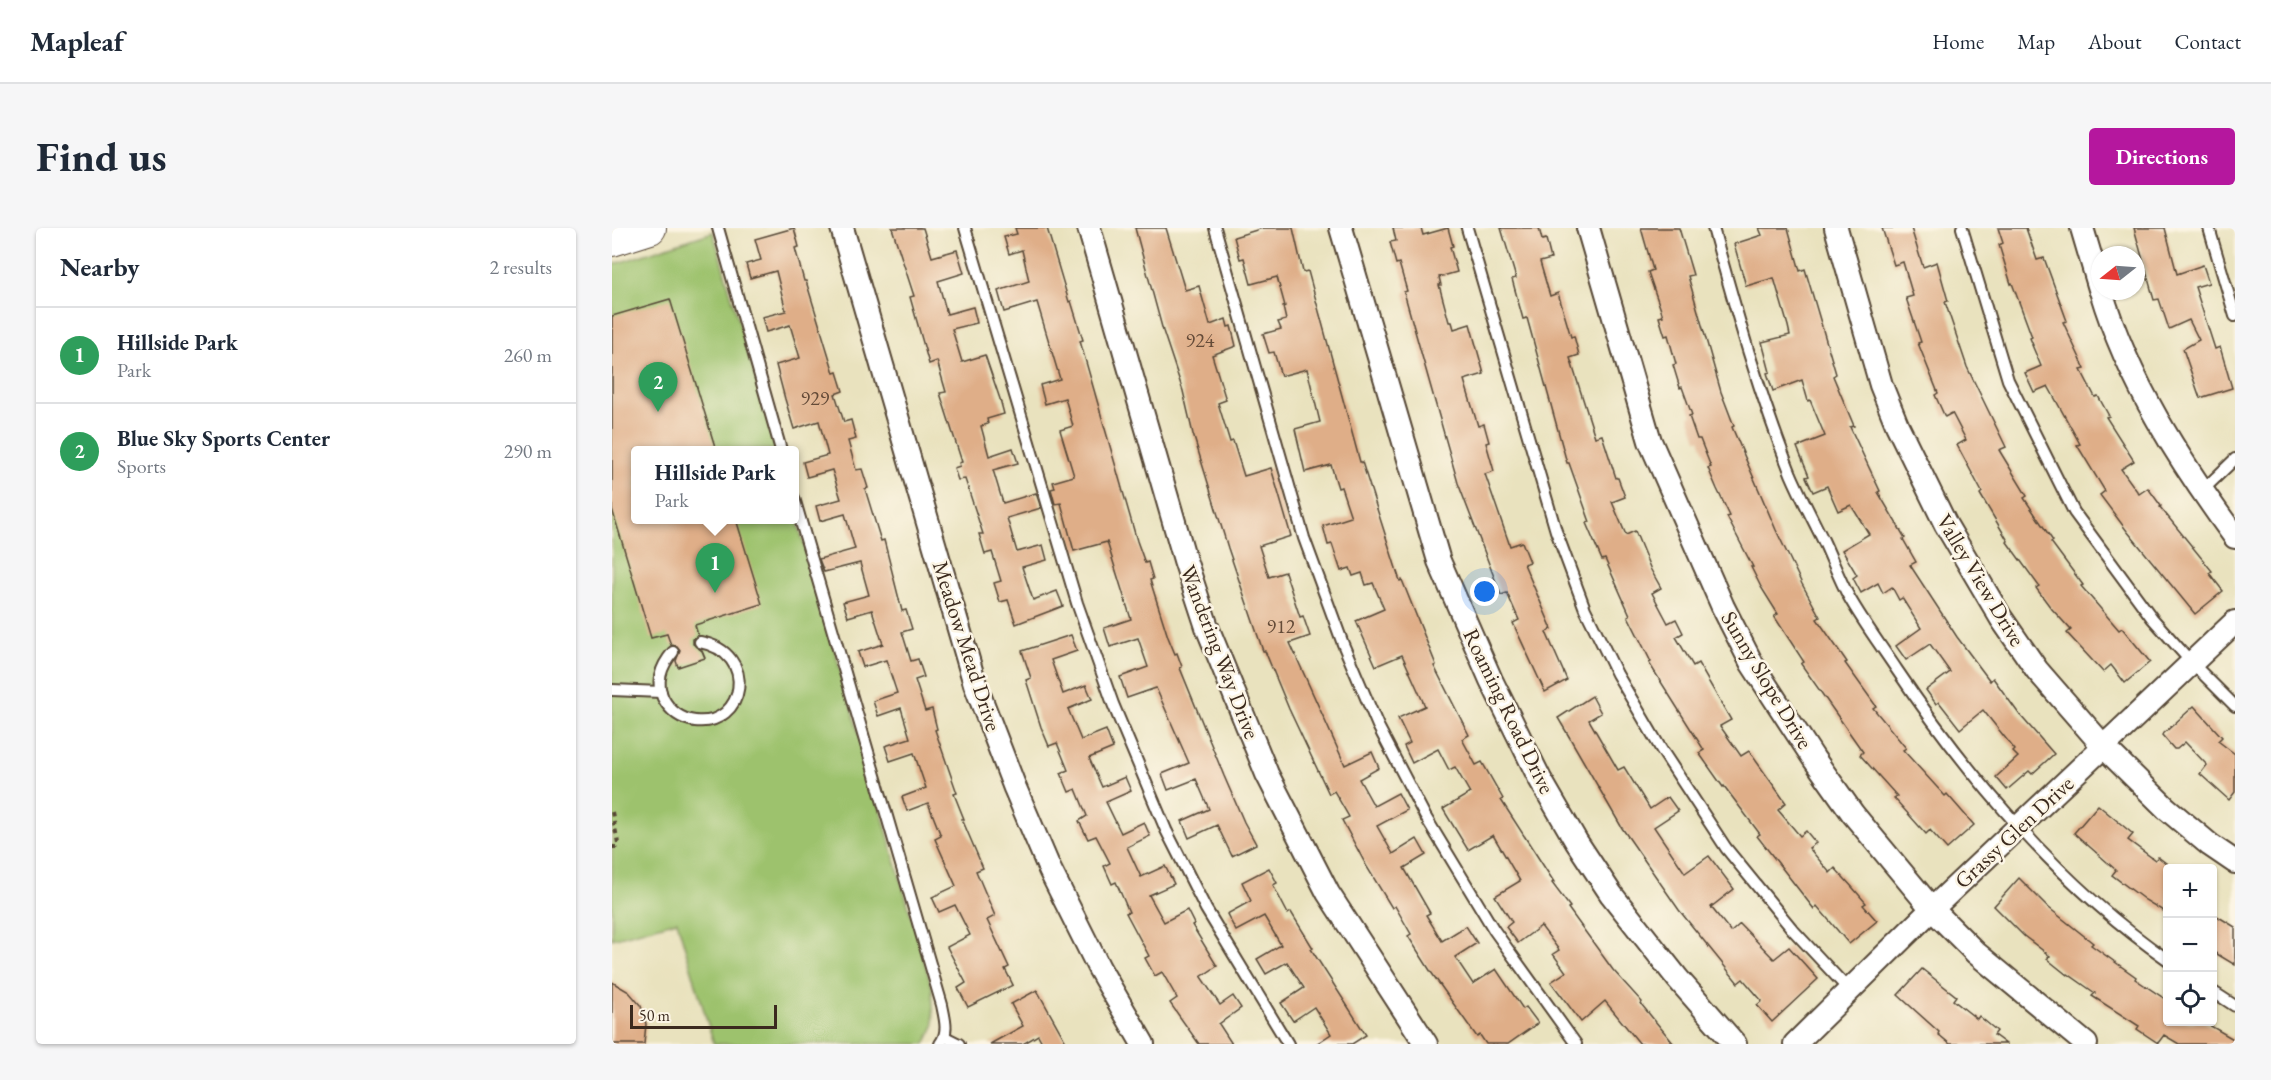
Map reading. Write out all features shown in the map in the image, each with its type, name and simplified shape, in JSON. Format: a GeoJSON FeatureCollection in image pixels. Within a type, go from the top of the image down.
{"type":"FeatureCollection","features":[{"type":"Feature","properties":{"kind":"street"},"geometry":{"type":"LineString","coordinates":[[612,240],[650,228]]}},
{"type":"Feature","properties":{"kind":"street","name":"Meadow Mead Drive"},"geometry":{"type":"LineString","coordinates":[[842,228],[975,684],[1050,870],[1099,968],[1143,1044]]}},
{"type":"Feature","properties":{"kind":"street","name":"Wandering Way Drive"},"geometry":{"type":"LineString","coordinates":[[1089,228],[1185,560],[1207,627],[1267,774],[1328,893],[1426,1044]]}},
{"type":"Feature","properties":{"kind":"street","name":"Roaming Road Drive"},"geometry":{"type":"LineString","coordinates":[[1341,228],[1435,550],[1491,680],[1540,779],[1576,841],[1611,894],[1678,979],[1735,1044]]}},
{"type":"Feature","properties":{"kind":"street","name":"Sunny Slope Drive"},"geometry":{"type":"LineString","coordinates":[[1588,228],[1650,441],[1723,607],[1752,664],[1853,814],[1932,909],[1976,953],[2086,1044]]}},
{"type":"Feature","properties":{"kind":"street","name":"Valley View Drive"},"geometry":{"type":"LineString","coordinates":[[1836,228],[1885,395],[1897,425],[1946,525],[2001,618],[2037,670],[2104,747],[2166,808],[2210,845],[2235,862]]}},
{"type":"Feature","properties":{"kind":"street"},"geometry":{"type":"LineString","coordinates":[[2082,228],[2091,259]]}},
{"type":"Feature","properties":{"kind":"street"},"geometry":{"type":"LineString","coordinates":[[2104,300],[2142,392],[2202,491],[2235,537]]}},
{"type":"Feature","properties":{"kind":"street","name":"Grassy Glen Drive"},"geometry":{"type":"LineString","coordinates":[[1795,1044],[1932,909],[2235,622]]}},
{"type":"Feature","properties":{"kind":"lane"},"geometry":{"type":"LineString","coordinates":[[718,228],[780,446]]}},
{"type":"Feature","properties":{"kind":"lane"},"geometry":{"type":"LineString","coordinates":[[965,228],[1077,603],[1113,704],[1166,831],[1206,909],[1288,1044]]}},
{"type":"Feature","properties":{"kind":"lane"},"geometry":{"type":"LineString","coordinates":[[1215,228],[1304,538],[1343,644],[1378,726],[1425,816],[1494,930],[1576,1044]]}},
{"type":"Feature","properties":{"kind":"lane"},"geometry":{"type":"LineString","coordinates":[[1467,228],[1556,531],[1585,609],[1617,674],[1661,749],[1726,848],[1793,930],[1849,990]]}},
{"type":"Feature","properties":{"kind":"lane"},"geometry":{"type":"LineString","coordinates":[[1713,228],[1755,373],[1774,428],[1792,476],[1850,598],[1912,693],[1943,735],[2019,827],[2097,906],[2142,943],[2163,957]]}},
{"type":"Feature","properties":{"kind":"lane"},"geometry":{"type":"LineString","coordinates":[[1962,228],[2008,380],[2074,512],[2146,610],[2192,663],[2235,706]]}},
{"type":"Feature","properties":{"kind":"lane"},"geometry":{"type":"LineString","coordinates":[[2210,228],[2235,316]]}},
{"type":"Feature","properties":{"kind":"lane"},"geometry":{"type":"LineString","coordinates":[[2202,491],[2235,459]]}},
{"type":"Feature","properties":{"kind":"lane"},"geometry":{"type":"LineString","coordinates":[[799,512],[942,1005],[946,1029],[942,1040],[959,1044]]}},
{"type":"Feature","properties":{"kind":"lane"},"geometry":{"type":"LineString","coordinates":[[673,652],[661,670],[661,692],[667,705],[676,715],[695,721],[714,719],[726,712],[734,701],[738,688],[738,675],[733,662],[719,648],[700,642]]}},
{"type":"Feature","properties":{"kind":"lane"},"geometry":{"type":"LineString","coordinates":[[612,690],[661,692]]}},
{"type":"Feature","properties":{"kind":"lane"},"geometry":{"type":"LineString","coordinates":[[2217,994],[2235,1006]]}},
{"type":"Feature","properties":{"kind":"path"},"geometry":{"type":"LineString","coordinates":[[612,812],[618,843],[616,847],[612,847]]}},
{"type":"Feature","properties":{"kind":"green space"},"geometry":{"type":"Polygon","coordinates":[[[713,232],[775,446],[631,446],[631,524],[798,524],[932,988],[934,1026],[925,1044],[714,1044],[677,921],[612,939],[612,265],[713,232]]]}},
{"type":"Feature","properties":{"kind":"building"},"geometry":{"type":"Polygon","coordinates":[[[794,228],[799,247],[795,248],[804,281],[806,281],[834,373],[837,372],[843,391],[835,394],[844,422],[851,420],[856,439],[848,441],[856,470],[862,469],[868,488],[865,489],[881,541],[884,540],[902,611],[906,610],[912,629],[902,632],[911,661],[918,659],[924,677],[915,680],[925,711],[932,709],[937,729],[935,730],[957,793],[954,794],[964,819],[962,819],[983,868],[976,871],[995,916],[987,920],[1009,967],[1005,969],[1013,985],[968,1007],[958,988],[966,983],[947,947],[970,935],[955,905],[939,912],[932,897],[956,886],[935,839],[941,836],[928,803],[907,811],[902,797],[926,788],[914,753],[890,761],[885,746],[910,738],[901,708],[878,716],[873,701],[897,693],[886,660],[863,667],[858,652],[883,644],[872,610],[848,617],[843,602],[869,595],[860,563],[824,572],[819,559],[855,549],[845,514],[820,521],[816,506],[841,499],[832,470],[807,477],[803,462],[828,455],[819,421],[794,429],[785,399],[776,365],[800,358],[790,325],[766,332],[762,317],[786,311],[776,271],[750,278],[746,264],[761,260],[755,239],[794,228]]]}},
{"type":"Feature","properties":{"kind":"building"},"geometry":{"type":"Polygon","coordinates":[[[892,228],[923,228],[932,257],[957,250],[964,273],[938,281],[947,314],[973,307],[977,323],[952,329],[962,362],[985,355],[1000,399],[1004,414],[987,419],[988,424],[981,426],[989,456],[1013,448],[1018,463],[993,470],[1003,503],[1036,493],[1041,508],[1007,518],[1017,552],[1043,545],[1047,560],[1022,567],[1033,600],[1057,591],[1063,606],[1016,624],[1008,600],[1000,602],[994,583],[1001,581],[992,552],[985,554],[979,534],[983,534],[965,479],[958,480],[954,468],[960,466],[959,463],[962,462],[940,393],[946,392],[937,361],[929,364],[910,297],[914,296],[892,228]]]}},
{"type":"Feature","properties":{"kind":"building"},"geometry":{"type":"Polygon","coordinates":[[[1015,228],[1047,228],[1083,340],[1080,341],[1137,541],[1145,563],[1148,562],[1153,579],[1150,580],[1168,637],[1175,654],[1177,653],[1182,667],[1180,668],[1224,776],[1256,844],[1232,856],[1217,825],[1189,838],[1182,821],[1209,809],[1196,779],[1168,790],[1162,774],[1189,763],[1156,688],[1127,698],[1120,677],[1148,667],[1138,638],[1110,647],[1104,628],[1131,619],[1107,542],[1074,551],[1061,503],[1055,504],[1051,489],[1055,488],[1053,482],[1074,476],[1060,430],[1073,426],[1065,398],[1045,404],[1040,385],[1060,379],[1037,302],[1004,312],[998,291],[1029,281],[1022,250],[1009,254],[1004,237],[1017,234],[1015,228]]]}},
{"type":"Feature","properties":{"kind":"building"},"geometry":{"type":"Polygon","coordinates":[[[1135,228],[1166,228],[1185,290],[1199,286],[1210,325],[1226,319],[1228,327],[1231,326],[1236,346],[1212,355],[1226,400],[1218,403],[1244,476],[1271,468],[1291,536],[1259,546],[1269,577],[1285,572],[1300,617],[1303,616],[1310,636],[1290,643],[1345,765],[1372,752],[1379,768],[1359,779],[1374,806],[1398,793],[1407,810],[1377,826],[1393,854],[1417,839],[1426,855],[1404,868],[1430,913],[1426,915],[1442,941],[1466,926],[1477,943],[1455,957],[1473,984],[1496,969],[1523,1009],[1526,1007],[1538,1023],[1508,1044],[1486,1044],[1480,1035],[1477,1037],[1431,972],[1408,936],[1411,934],[1395,906],[1392,908],[1367,867],[1342,820],[1349,817],[1334,791],[1329,794],[1289,709],[1265,651],[1263,651],[1228,548],[1193,434],[1183,391],[1163,331],[1135,228]]]}},
{"type":"Feature","properties":{"kind":"building"},"geometry":{"type":"Polygon","coordinates":[[[1263,228],[1293,228],[1303,272],[1308,271],[1360,462],[1362,462],[1400,581],[1402,580],[1436,665],[1434,666],[1469,735],[1462,739],[1476,765],[1482,762],[1503,799],[1501,800],[1554,882],[1552,883],[1570,907],[1568,908],[1613,970],[1642,1002],[1641,1004],[1674,1044],[1640,1044],[1605,1001],[1581,1022],[1551,982],[1566,972],[1553,954],[1559,950],[1541,926],[1518,943],[1506,927],[1512,922],[1495,896],[1520,881],[1493,835],[1468,850],[1443,809],[1470,793],[1455,767],[1449,770],[1438,749],[1412,763],[1404,746],[1410,743],[1398,718],[1425,706],[1402,655],[1376,666],[1356,621],[1384,609],[1373,583],[1366,585],[1362,573],[1353,576],[1350,568],[1341,571],[1332,544],[1328,545],[1323,526],[1351,517],[1331,465],[1305,472],[1295,429],[1320,422],[1307,369],[1281,376],[1274,352],[1269,353],[1263,334],[1281,329],[1278,322],[1286,320],[1283,307],[1285,306],[1277,277],[1251,284],[1244,258],[1240,259],[1234,237],[1263,228]]]}},
{"type":"Feature","properties":{"kind":"building"},"geometry":{"type":"Polygon","coordinates":[[[1393,228],[1421,228],[1423,235],[1448,228],[1453,246],[1450,247],[1457,272],[1439,277],[1441,285],[1439,285],[1449,322],[1452,322],[1454,329],[1470,324],[1484,374],[1464,380],[1478,426],[1484,424],[1489,442],[1486,443],[1494,471],[1485,474],[1510,546],[1522,542],[1530,562],[1524,564],[1552,629],[1546,632],[1567,680],[1545,692],[1513,623],[1519,620],[1507,593],[1501,595],[1458,483],[1404,292],[1407,291],[1390,242],[1396,241],[1393,228]]]}},
{"type":"Feature","properties":{"kind":"building"},"geometry":{"type":"Polygon","coordinates":[[[1501,228],[1539,228],[1542,240],[1546,239],[1551,259],[1540,262],[1550,296],[1558,293],[1571,337],[1574,336],[1579,355],[1570,358],[1595,437],[1602,435],[1616,478],[1618,478],[1625,497],[1612,502],[1626,535],[1635,531],[1661,588],[1652,593],[1668,623],[1676,619],[1683,633],[1676,637],[1693,666],[1698,663],[1731,720],[1720,726],[1741,756],[1749,751],[1786,803],[1778,810],[1800,836],[1806,831],[1816,843],[1809,848],[1830,873],[1835,868],[1866,903],[1863,905],[1877,921],[1849,944],[1817,906],[1814,909],[1757,836],[1760,834],[1699,753],[1704,750],[1649,663],[1651,662],[1628,616],[1630,615],[1605,559],[1602,560],[1586,523],[1590,522],[1569,463],[1567,463],[1527,318],[1523,319],[1512,279],[1516,278],[1501,228]]]}},
{"type":"Feature","properties":{"kind":"building"},"geometry":{"type":"Polygon","coordinates":[[[1641,228],[1679,228],[1693,275],[1688,276],[1721,392],[1734,426],[1732,427],[1776,530],[1820,617],[1817,619],[1876,706],[1873,708],[1906,748],[1903,750],[1974,825],[1947,849],[1930,830],[1926,834],[1894,798],[1897,796],[1860,755],[1863,752],[1801,664],[1804,662],[1774,616],[1778,614],[1761,587],[1727,517],[1730,516],[1708,468],[1711,467],[1689,416],[1692,415],[1673,365],[1676,364],[1668,335],[1665,336],[1659,317],[1663,316],[1648,272],[1653,270],[1641,228]]]}},
{"type":"Feature","properties":{"kind":"building"},"geometry":{"type":"Polygon","coordinates":[[[1759,228],[1788,228],[1800,271],[1805,269],[1836,374],[1833,376],[1854,426],[1850,427],[1880,491],[1878,492],[1916,562],[1910,565],[1957,637],[1990,681],[1993,678],[2019,714],[2054,754],[2032,774],[2029,771],[2007,790],[1996,777],[2018,757],[2013,752],[2015,750],[1983,710],[1960,729],[1939,702],[1936,704],[1926,690],[1950,672],[1930,644],[1906,660],[1896,646],[1921,628],[1902,598],[1899,600],[1892,587],[1883,593],[1878,583],[1861,593],[1853,578],[1857,575],[1842,550],[1869,534],[1851,505],[1838,511],[1827,486],[1813,492],[1806,477],[1809,476],[1797,447],[1825,436],[1810,400],[1808,401],[1802,380],[1773,391],[1767,373],[1770,372],[1762,342],[1790,335],[1788,326],[1774,278],[1746,286],[1734,244],[1762,235],[1759,228]]]}},
{"type":"Feature","properties":{"kind":"building"},"geometry":{"type":"Polygon","coordinates":[[[1882,228],[1911,228],[1923,267],[1937,262],[1948,301],[1945,302],[1967,367],[2006,447],[1999,450],[2027,496],[2024,498],[2053,541],[2051,542],[2083,585],[2081,586],[2119,630],[2122,628],[2150,662],[2125,683],[2111,665],[2103,672],[2067,633],[2071,630],[2036,588],[2039,586],[2007,542],[1980,494],[1982,492],[1957,445],[1966,440],[1952,413],[1945,417],[1935,395],[1938,393],[1918,343],[1921,342],[1906,298],[1913,296],[1903,262],[1894,265],[1882,228]]]}},
{"type":"Feature","properties":{"kind":"building"},"geometry":{"type":"Polygon","coordinates":[[[1998,228],[2026,228],[2037,260],[2044,258],[2067,321],[2063,322],[2085,369],[2081,370],[2095,397],[2098,396],[2109,416],[2106,417],[2134,461],[2121,469],[2139,494],[2148,488],[2160,507],[2212,571],[2209,573],[2223,591],[2195,614],[2100,495],[2105,491],[2077,445],[2080,444],[2048,386],[2034,392],[2025,373],[2041,366],[2011,284],[1999,245],[2003,243],[1998,228]]]}},
{"type":"Feature","properties":{"kind":"building"},"geometry":{"type":"Polygon","coordinates":[[[2134,228],[2165,228],[2177,274],[2203,265],[2209,283],[2195,287],[2215,349],[2220,347],[2232,388],[2200,398],[2183,349],[2199,340],[2189,320],[2169,329],[2159,299],[2154,300],[2145,268],[2145,246],[2139,246],[2134,228]]]}},
{"type":"Feature","properties":{"kind":"building"},"geometry":{"type":"Polygon","coordinates":[[[670,299],[715,446],[631,446],[631,524],[738,524],[762,604],[695,625],[698,635],[693,639],[693,644],[702,651],[705,658],[678,667],[676,661],[680,650],[677,646],[671,645],[667,634],[651,638],[612,509],[612,316],[670,299]]]}},
{"type":"Feature","properties":{"kind":"building"},"geometry":{"type":"Polygon","coordinates":[[[1071,635],[1077,651],[1051,660],[1063,694],[1086,685],[1092,699],[1068,709],[1081,740],[1106,730],[1113,748],[1089,758],[1102,787],[1125,777],[1131,791],[1106,802],[1121,833],[1144,822],[1150,836],[1127,847],[1141,877],[1165,866],[1174,884],[1149,895],[1164,922],[1187,910],[1194,924],[1192,925],[1217,966],[1201,977],[1220,1005],[1233,996],[1241,1008],[1219,1024],[1232,1044],[1199,1044],[1170,1003],[1177,998],[1162,972],[1155,976],[1145,958],[1149,956],[1126,913],[1129,912],[1116,882],[1112,884],[1104,866],[1110,863],[1096,836],[1088,839],[1079,821],[1087,816],[1076,789],[1069,792],[1061,773],[1068,770],[1057,743],[1049,746],[1041,727],[1026,680],[1031,678],[1022,651],[1071,635]]]}},
{"type":"Feature","properties":{"kind":"building"},"geometry":{"type":"Polygon","coordinates":[[[1592,696],[1601,713],[1589,720],[1618,770],[1624,767],[1650,809],[1668,797],[1678,811],[1654,827],[1685,873],[1709,856],[1734,889],[1711,907],[1731,932],[1740,924],[1774,959],[1789,947],[1818,979],[1772,1022],[1757,1005],[1762,1001],[1743,979],[1738,983],[1679,910],[1622,828],[1558,718],[1592,696]]]}},
{"type":"Feature","properties":{"kind":"building"},"geometry":{"type":"Polygon","coordinates":[[[2194,706],[2222,737],[2218,741],[2235,754],[2235,792],[2229,800],[2200,774],[2207,765],[2185,742],[2174,749],[2162,735],[2194,706]]]}},
{"type":"Feature","properties":{"kind":"building"},"geometry":{"type":"Polygon","coordinates":[[[2098,805],[2133,834],[2128,840],[2155,860],[2158,857],[2167,864],[2163,864],[2163,911],[2112,875],[2116,870],[2074,833],[2098,805]]]}},
{"type":"Feature","properties":{"kind":"building"},"geometry":{"type":"Polygon","coordinates":[[[1269,868],[1277,883],[1273,885],[1288,914],[1291,912],[1313,948],[1311,949],[1366,1035],[1352,1044],[1316,1044],[1331,1034],[1314,1007],[1293,1021],[1281,1003],[1304,988],[1287,962],[1266,974],[1257,959],[1281,945],[1264,916],[1236,931],[1227,914],[1251,901],[1242,882],[1269,868]]]}},
{"type":"Feature","properties":{"kind":"building"},"geometry":{"type":"Polygon","coordinates":[[[2019,878],[2049,908],[2093,943],[2091,945],[2163,998],[2163,1026],[2211,1026],[2235,1040],[2235,1044],[2179,1044],[2164,1035],[2158,1043],[2137,1029],[2139,1026],[2092,996],[2095,993],[2047,959],[2050,956],[2024,936],[1994,906],[2019,878]]]}},
{"type":"Feature","properties":{"kind":"building"},"geometry":{"type":"Polygon","coordinates":[[[2217,916],[2235,927],[2235,965],[2217,954],[2217,916]]]}},
{"type":"Feature","properties":{"kind":"building"},"geometry":{"type":"Polygon","coordinates":[[[1922,969],[1956,996],[1953,1000],[1977,1019],[1979,1016],[1997,1031],[1994,1035],[2006,1044],[1950,1044],[1938,1034],[1939,1032],[1898,995],[1922,969]]]}},
{"type":"Feature","properties":{"kind":"building"},"geometry":{"type":"Polygon","coordinates":[[[612,982],[629,992],[641,1006],[646,1024],[644,1044],[612,1044],[612,982]]]}},
{"type":"Feature","properties":{"kind":"building"},"geometry":{"type":"Polygon","coordinates":[[[1037,990],[1067,1044],[1043,1044],[1038,1035],[1023,1044],[990,1044],[1023,1026],[1011,1004],[1037,990]]]}},
{"type":"Feature","properties":{"kind":"place","name":"Blue Sky Sports Center"},"geometry":{"type":"Point","coordinates":[658,412]}},
{"type":"Feature","properties":{"kind":"place","name":"Hillside Park"},"geometry":{"type":"Point","coordinates":[715,593]}}]}
